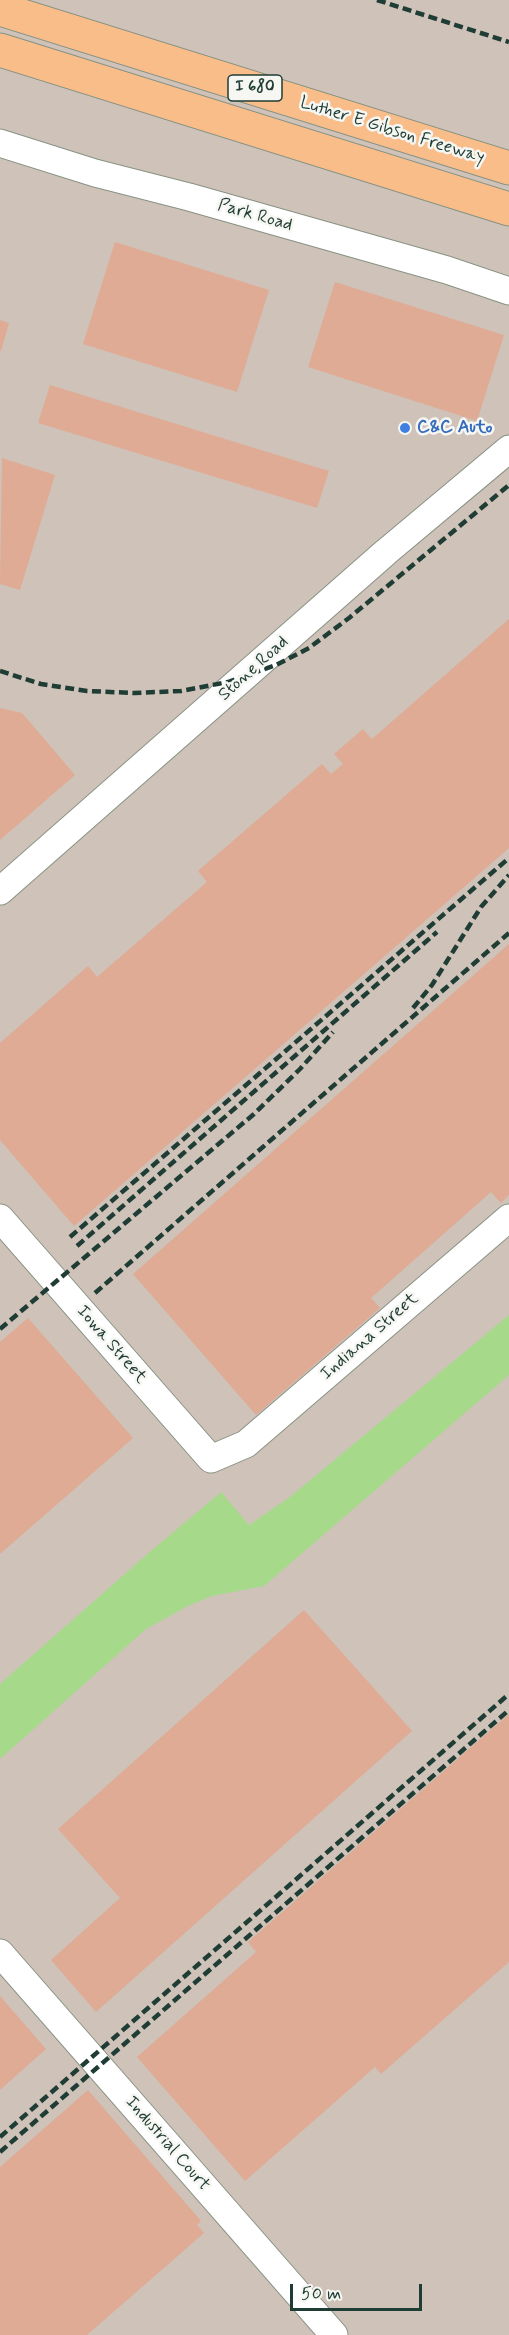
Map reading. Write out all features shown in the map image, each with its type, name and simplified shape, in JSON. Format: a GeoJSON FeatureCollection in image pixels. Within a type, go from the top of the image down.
{"type":"FeatureCollection","features":[{"type":"Feature","properties":{"kind":"highway","name":"Luther E Gibson Freeway"},"geometry":{"type":"LineString","coordinates":[[0,9],[509,168]]}},
{"type":"Feature","properties":{"kind":"highway","name":"I 680"},"geometry":{"type":"LineString","coordinates":[[0,50],[509,209]]}},
{"type":"Feature","properties":{"kind":"street","name":"Park Road"},"geometry":{"type":"LineString","coordinates":[[0,143],[95,173],[189,197],[447,270],[509,291]]}},
{"type":"Feature","properties":{"kind":"street","name":"Stone Road"},"geometry":{"type":"LineString","coordinates":[[0,891],[380,558],[509,449]]}},
{"type":"Feature","properties":{"kind":"street","name":"Iowa Street"},"geometry":{"type":"LineString","coordinates":[[0,1218],[211,1459],[228,1454]]}},
{"type":"Feature","properties":{"kind":"street","name":"Indiana Street"},"geometry":{"type":"LineString","coordinates":[[228,1454],[246,1444],[509,1218]]}},
{"type":"Feature","properties":{"kind":"street","name":"Industrial Court"},"geometry":{"type":"LineString","coordinates":[[0,1953],[334,2335]]}},
{"type":"Feature","properties":{"kind":"shaded area"},"geometry":{"type":"Polygon","coordinates":[[[0,0],[509,0],[509,2335],[0,2335],[0,0]]]}},
{"type":"Feature","properties":{"kind":"green space"},"geometry":{"type":"Polygon","coordinates":[[[509,1315],[509,1375],[264,1586],[212,1596],[146,1629],[0,1759],[0,1684],[152,1550],[221,1492],[249,1525],[290,1497],[509,1315]]]}},
{"type":"Feature","properties":{"kind":"building"},"geometry":{"type":"Polygon","coordinates":[[[115,242],[269,290],[237,392],[83,344],[115,242]]]}},
{"type":"Feature","properties":{"kind":"building"},"geometry":{"type":"Polygon","coordinates":[[[335,282],[504,335],[477,421],[308,367],[335,282]]]}},
{"type":"Feature","properties":{"kind":"building"},"geometry":{"type":"Polygon","coordinates":[[[0,320],[9,323],[1,351],[0,351],[0,320]]]}},
{"type":"Feature","properties":{"kind":"building"},"geometry":{"type":"Polygon","coordinates":[[[50,385],[329,471],[317,508],[38,423],[50,385]]]}},
{"type":"Feature","properties":{"kind":"building"},"geometry":{"type":"Polygon","coordinates":[[[2,458],[55,475],[20,590],[0,584],[2,458]]]}},
{"type":"Feature","properties":{"kind":"building"},"geometry":{"type":"Polygon","coordinates":[[[509,619],[509,848],[74,1226],[0,1140],[0,1043],[88,966],[97,977],[207,882],[198,871],[322,764],[331,774],[343,764],[334,754],[363,729],[372,739],[509,619]]]}},
{"type":"Feature","properties":{"kind":"building"},"geometry":{"type":"Polygon","coordinates":[[[0,708],[22,713],[75,775],[0,840],[0,708]]]}},
{"type":"Feature","properties":{"kind":"building"},"geometry":{"type":"Polygon","coordinates":[[[509,944],[509,1195],[501,1203],[491,1192],[371,1298],[380,1308],[256,1415],[133,1274],[509,944]]]}},
{"type":"Feature","properties":{"kind":"building"},"geometry":{"type":"Polygon","coordinates":[[[28,1318],[133,1438],[0,1554],[0,1342],[28,1318]]]}},
{"type":"Feature","properties":{"kind":"building"},"geometry":{"type":"Polygon","coordinates":[[[304,1610],[412,1731],[96,2012],[51,1960],[120,1898],[58,1829],[304,1610]]]}},
{"type":"Feature","properties":{"kind":"building"},"geometry":{"type":"Polygon","coordinates":[[[509,1714],[509,1962],[381,2074],[375,2067],[245,2181],[137,2057],[256,1952],[248,1942],[509,1714]]]}},
{"type":"Feature","properties":{"kind":"building"},"geometry":{"type":"Polygon","coordinates":[[[0,1996],[46,2049],[0,2090],[0,1996]]]}},
{"type":"Feature","properties":{"kind":"building"},"geometry":{"type":"Polygon","coordinates":[[[88,2090],[201,2221],[197,2225],[204,2233],[87,2335],[0,2335],[0,2167],[88,2090]]]}},
{"type":"Feature","properties":{"kind":"railway"},"geometry":{"type":"LineString","coordinates":[[377,0],[509,42]]}},
{"type":"Feature","properties":{"kind":"railway"},"geometry":{"type":"LineString","coordinates":[[0,671],[41,684],[87,691],[134,693],[181,691],[228,682],[276,665],[309,648],[349,618],[509,485]]}},
{"type":"Feature","properties":{"kind":"railway"},"geometry":{"type":"LineString","coordinates":[[70,1237],[509,858]]}},
{"type":"Feature","properties":{"kind":"railway"},"geometry":{"type":"LineString","coordinates":[[413,1008],[432,985],[481,907],[509,875]]}},
{"type":"Feature","properties":{"kind":"railway"},"geometry":{"type":"LineString","coordinates":[[77,1246],[437,932]]}},
{"type":"Feature","properties":{"kind":"railway"},"geometry":{"type":"LineString","coordinates":[[95,1293],[509,933]]}},
{"type":"Feature","properties":{"kind":"railway"},"geometry":{"type":"LineString","coordinates":[[0,1329],[254,1114],[300,1069],[333,1032]]}},
{"type":"Feature","properties":{"kind":"railway"},"geometry":{"type":"LineString","coordinates":[[0,2137],[509,1694]]}},
{"type":"Feature","properties":{"kind":"railway"},"geometry":{"type":"LineString","coordinates":[[0,2152],[509,1710]]}},
{"type":"Feature","properties":{"kind":"place","name":"C&C Auto"},"geometry":{"type":"Point","coordinates":[405,428]}}]}
